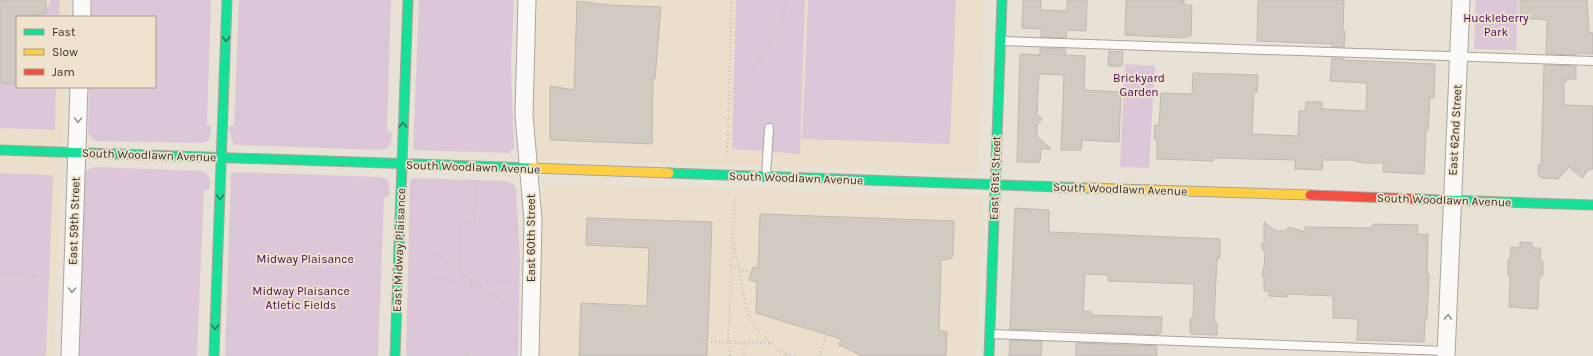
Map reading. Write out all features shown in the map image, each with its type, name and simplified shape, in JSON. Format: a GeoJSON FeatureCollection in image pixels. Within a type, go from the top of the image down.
{"type":"FeatureCollection","features":[{"type":"Feature","properties":{"kind":"street"},"geometry":{"type":"LineString","coordinates":[[82,0],[82,16]]}},
{"type":"Feature","properties":{"kind":"street"},"geometry":{"type":"LineString","coordinates":[[214,356],[227,0]]}},
{"type":"Feature","properties":{"kind":"street","name":"East Midway Plaisance"},"geometry":{"type":"LineString","coordinates":[[395,356],[408,0]]}},
{"type":"Feature","properties":{"kind":"street","name":"East 60th Street"},"geometry":{"type":"LineString","coordinates":[[527,0],[524,115],[533,220],[530,356]]}},
{"type":"Feature","properties":{"kind":"street","name":"East 61st Street"},"geometry":{"type":"LineString","coordinates":[[989,356],[1002,0]]}},
{"type":"Feature","properties":{"kind":"street","name":"East 62nd Street"},"geometry":{"type":"LineString","coordinates":[[1446,354],[1461,0]]}},
{"type":"Feature","properties":{"kind":"street","name":"East 59th Street"},"geometry":{"type":"LineString","coordinates":[[70,356],[79,88]]}},
{"type":"Feature","properties":{"kind":"street","name":"South Woodlawn Avenue"},"geometry":{"type":"LineString","coordinates":[[0,150],[1593,205]]}},
{"type":"Feature","properties":{"kind":"lane"},"geometry":{"type":"LineString","coordinates":[[1000,41],[1593,61]]}},
{"type":"Feature","properties":{"kind":"lane"},"geometry":{"type":"LineString","coordinates":[[766,177],[769,128]]}},
{"type":"Feature","properties":{"kind":"lane"},"geometry":{"type":"LineString","coordinates":[[989,334],[1446,354]]}},
{"type":"Feature","properties":{"kind":"path"},"geometry":{"type":"LineString","coordinates":[[727,156],[732,0]]}},
{"type":"Feature","properties":{"kind":"path"},"geometry":{"type":"LineString","coordinates":[[729,92],[747,77],[773,40],[784,15],[787,0]]}},
{"type":"Feature","properties":{"kind":"path"},"geometry":{"type":"LineString","coordinates":[[458,271],[461,223],[474,223],[476,187]]}},
{"type":"Feature","properties":{"kind":"path"},"geometry":{"type":"LineString","coordinates":[[730,356],[729,342],[734,197]]}},
{"type":"Feature","properties":{"kind":"path"},"geometry":{"type":"LineString","coordinates":[[733,237],[746,308],[755,328],[786,355],[797,356]]}},
{"type":"Feature","properties":{"kind":"path"},"geometry":{"type":"LineString","coordinates":[[428,249],[515,311]]}},
{"type":"Feature","properties":{"kind":"path"},"geometry":{"type":"LineString","coordinates":[[731,266],[751,273]]}},
{"type":"Feature","properties":{"kind":"path"},"geometry":{"type":"LineString","coordinates":[[0,274],[52,276]]}},
{"type":"Feature","properties":{"kind":"path"},"geometry":{"type":"LineString","coordinates":[[427,279],[516,282]]}},
{"type":"Feature","properties":{"kind":"path"},"geometry":{"type":"LineString","coordinates":[[467,356],[471,280]]}},
{"type":"Feature","properties":{"kind":"path"},"geometry":{"type":"LineString","coordinates":[[819,356],[830,326]]}},
{"type":"Feature","properties":{"kind":"path"},"geometry":{"type":"LineString","coordinates":[[703,342],[771,343]]}},
{"type":"Feature","properties":{"kind":"path"},"geometry":{"type":"LineString","coordinates":[[744,343],[744,356]]}},
{"type":"Feature","properties":{"kind":"shaded area"},"geometry":{"type":"Polygon","coordinates":[[[0,0],[68,0],[67,16],[16,16],[16,88],[64,88],[53,356],[0,356],[0,0]]]}},
{"type":"Feature","properties":{"kind":"shaded area"},"geometry":{"type":"Polygon","coordinates":[[[536,0],[984,0],[977,173],[530,159],[536,0]]]}},
{"type":"Feature","properties":{"kind":"shaded area"},"geometry":{"type":"Polygon","coordinates":[[[543,183],[982,197],[976,356],[538,356],[543,183]]]}},
{"type":"Feature","properties":{"kind":"green space"},"geometry":{"type":"Polygon","coordinates":[[[50,0],[60,0],[59,16],[39,16],[40,13],[46,13],[46,7],[50,4],[50,0]]]}},
{"type":"Feature","properties":{"kind":"green space"},"geometry":{"type":"Polygon","coordinates":[[[92,0],[211,0],[207,125],[211,126],[211,133],[208,141],[203,143],[96,141],[88,134],[89,88],[156,88],[156,16],[91,16],[92,0]]]}},
{"type":"Feature","properties":{"kind":"green space"},"geometry":{"type":"Polygon","coordinates":[[[239,0],[391,0],[387,130],[392,133],[391,143],[388,148],[380,150],[233,144],[228,127],[234,125],[239,0]]]}},
{"type":"Feature","properties":{"kind":"green space"},"geometry":{"type":"Polygon","coordinates":[[[419,0],[514,0],[511,64],[514,148],[509,153],[413,150],[419,0]]]}},
{"type":"Feature","properties":{"kind":"green space"},"geometry":{"type":"Polygon","coordinates":[[[736,0],[805,0],[800,154],[732,149],[736,0]]]}},
{"type":"Feature","properties":{"kind":"green space"},"geometry":{"type":"Polygon","coordinates":[[[808,0],[956,0],[950,144],[802,139],[808,0]]]}},
{"type":"Feature","properties":{"kind":"green space","name":"Huckleberry Park"},"geometry":{"type":"Polygon","coordinates":[[[1476,0],[1518,0],[1516,50],[1474,49],[1476,0]]]}},
{"type":"Feature","properties":{"kind":"green space","name":"Brickyard Garden"},"geometry":{"type":"Polygon","coordinates":[[[1125,64],[1155,66],[1149,168],[1120,167],[1125,64]]]}},
{"type":"Feature","properties":{"kind":"green space"},"geometry":{"type":"Polygon","coordinates":[[[0,83],[16,84],[16,88],[56,88],[55,130],[0,128],[0,83]]]}},
{"type":"Feature","properties":{"kind":"green space"},"geometry":{"type":"Polygon","coordinates":[[[96,167],[202,171],[208,176],[210,180],[210,189],[204,191],[197,356],[78,356],[85,174],[87,170],[96,167]]]}},
{"type":"Feature","properties":{"kind":"green space"},"geometry":{"type":"Polygon","coordinates":[[[0,173],[53,175],[46,356],[0,356],[0,173]]]}},
{"type":"Feature","properties":{"kind":"green space","name":"Midway Plaisance"},"geometry":{"type":"Polygon","coordinates":[[[231,173],[381,177],[388,180],[390,195],[384,199],[378,356],[225,356],[231,173]]]}},
{"type":"Feature","properties":{"kind":"green space"},"geometry":{"type":"Polygon","coordinates":[[[413,178],[504,181],[514,184],[516,189],[520,259],[518,356],[406,356],[410,181],[413,178]]]}},
{"type":"Feature","properties":{"kind":"building"},"geometry":{"type":"Polygon","coordinates":[[[0,0],[46,0],[46,13],[40,13],[39,16],[16,16],[16,84],[0,83],[0,0]]]}},
{"type":"Feature","properties":{"kind":"building"},"geometry":{"type":"Polygon","coordinates":[[[1023,0],[1041,0],[1041,10],[1067,11],[1067,0],[1087,0],[1086,31],[1067,30],[1066,38],[1041,37],[1041,29],[1022,28],[1023,0]]]}},
{"type":"Feature","properties":{"kind":"building"},"geometry":{"type":"Polygon","coordinates":[[[1126,0],[1184,0],[1184,5],[1192,5],[1191,36],[1185,36],[1185,38],[1125,35],[1126,0]]]}},
{"type":"Feature","properties":{"kind":"building"},"geometry":{"type":"Polygon","coordinates":[[[1258,0],[1344,0],[1344,47],[1332,47],[1332,44],[1257,41],[1258,0]]]}},
{"type":"Feature","properties":{"kind":"building"},"geometry":{"type":"Polygon","coordinates":[[[1520,0],[1587,0],[1589,32],[1593,33],[1593,54],[1546,54],[1547,20],[1520,18],[1520,0]]]}},
{"type":"Feature","properties":{"kind":"building"},"geometry":{"type":"Polygon","coordinates":[[[577,1],[609,5],[661,7],[655,79],[653,78],[652,144],[550,140],[550,86],[574,90],[577,1]]]}},
{"type":"Feature","properties":{"kind":"building"},"geometry":{"type":"Polygon","coordinates":[[[1040,48],[1066,49],[1065,55],[1085,56],[1084,90],[1121,92],[1119,142],[1082,140],[1081,150],[1061,150],[1064,75],[1039,74],[1037,114],[1042,119],[1037,125],[1037,136],[1051,149],[1041,149],[1040,162],[1017,162],[1020,54],[1040,55],[1040,48]]]}},
{"type":"Feature","properties":{"kind":"building"},"geometry":{"type":"Polygon","coordinates":[[[1109,51],[1123,52],[1122,66],[1108,66],[1109,51]]]}},
{"type":"Feature","properties":{"kind":"building"},"geometry":{"type":"Polygon","coordinates":[[[1332,58],[1343,58],[1343,60],[1435,64],[1434,98],[1430,97],[1428,130],[1426,130],[1424,174],[1383,172],[1384,163],[1363,163],[1352,160],[1323,160],[1322,170],[1295,169],[1295,160],[1213,158],[1213,161],[1157,159],[1157,141],[1154,139],[1155,125],[1159,125],[1161,93],[1192,94],[1193,73],[1258,75],[1257,92],[1254,92],[1252,134],[1298,136],[1299,111],[1305,111],[1306,102],[1322,102],[1322,109],[1366,111],[1367,83],[1330,81],[1332,58]]]}},
{"type":"Feature","properties":{"kind":"building"},"geometry":{"type":"Polygon","coordinates":[[[1544,65],[1576,66],[1576,79],[1567,79],[1567,81],[1564,81],[1564,105],[1593,106],[1593,169],[1589,169],[1582,178],[1569,167],[1558,179],[1541,178],[1538,174],[1538,165],[1541,166],[1544,65]]]}},
{"type":"Feature","properties":{"kind":"building"},"geometry":{"type":"Polygon","coordinates":[[[1015,208],[1049,210],[1049,232],[1220,239],[1220,258],[1217,258],[1214,322],[1217,323],[1217,335],[1190,334],[1190,319],[1193,319],[1194,284],[1108,281],[1108,275],[1085,274],[1083,311],[1091,312],[1091,315],[1162,317],[1161,333],[1158,333],[1158,335],[1042,329],[1010,329],[1015,208]]]}},
{"type":"Feature","properties":{"kind":"building"},"geometry":{"type":"Polygon","coordinates":[[[760,214],[954,221],[953,256],[950,259],[941,260],[939,330],[947,332],[946,356],[863,356],[839,345],[841,339],[756,313],[757,282],[749,280],[753,267],[758,268],[760,214]]]}},
{"type":"Feature","properties":{"kind":"building"},"geometry":{"type":"Polygon","coordinates":[[[587,218],[712,222],[707,356],[579,356],[581,303],[647,306],[649,248],[586,245],[587,218]]]}},
{"type":"Feature","properties":{"kind":"building"},"geometry":{"type":"Polygon","coordinates":[[[1264,222],[1276,231],[1285,231],[1289,227],[1305,232],[1305,227],[1372,228],[1373,224],[1418,225],[1417,234],[1428,234],[1427,274],[1429,274],[1427,319],[1425,319],[1424,342],[1357,340],[1358,319],[1333,318],[1333,296],[1288,294],[1287,297],[1269,296],[1269,291],[1264,291],[1264,278],[1262,275],[1265,254],[1261,244],[1264,242],[1264,222]]]}},
{"type":"Feature","properties":{"kind":"building"},"geometry":{"type":"Polygon","coordinates":[[[1520,242],[1532,243],[1532,248],[1541,248],[1540,258],[1543,262],[1543,275],[1539,279],[1538,309],[1509,307],[1510,278],[1508,275],[1508,259],[1510,258],[1511,247],[1520,248],[1520,242]]]}},
{"type":"Feature","properties":{"kind":"building"},"geometry":{"type":"Polygon","coordinates":[[[1010,340],[1042,341],[1041,356],[1009,356],[1010,340]]]}},
{"type":"Feature","properties":{"kind":"building"},"geometry":{"type":"Polygon","coordinates":[[[1076,343],[1157,346],[1157,356],[1076,356],[1076,343]]]}},
{"type":"Feature","properties":{"kind":"traffic: fast"},"geometry":{"type":"LineString","coordinates":[[214,356],[227,0]]}},
{"type":"Feature","properties":{"kind":"traffic: fast"},"geometry":{"type":"LineString","coordinates":[[395,356],[408,0]]}},
{"type":"Feature","properties":{"kind":"traffic: fast"},"geometry":{"type":"LineString","coordinates":[[989,356],[1002,0]]}},
{"type":"Feature","properties":{"kind":"traffic: fast"},"geometry":{"type":"LineString","coordinates":[[0,150],[532,168]]}},
{"type":"Feature","properties":{"kind":"traffic: fast"},"geometry":{"type":"LineString","coordinates":[[669,173],[1088,188]]}},
{"type":"Feature","properties":{"kind":"traffic: fast"},"geometry":{"type":"LineString","coordinates":[[1417,199],[1593,205]]}},
{"type":"Feature","properties":{"kind":"traffic: slow"},"geometry":{"type":"LineString","coordinates":[[532,168],[669,173]]}},
{"type":"Feature","properties":{"kind":"traffic: slow"},"geometry":{"type":"LineString","coordinates":[[1088,188],[1310,195]]}},
{"type":"Feature","properties":{"kind":"traffic: jam"},"geometry":{"type":"LineString","coordinates":[[1310,195],[1417,199]]}},
{"type":"Feature","properties":{"kind":"park label","name":"Midway Plaisance Atletic Fields"},"geometry":{"type":"Point","coordinates":[301,298]}}]}
